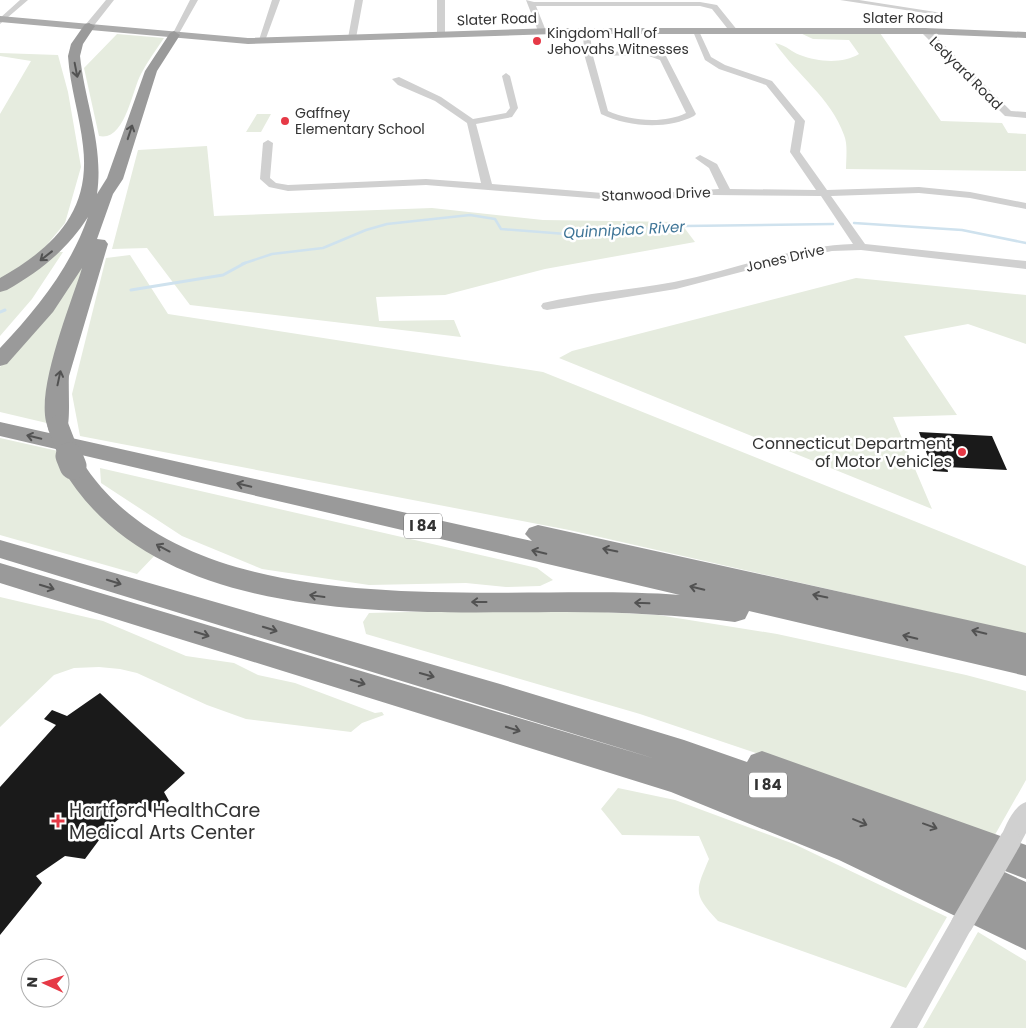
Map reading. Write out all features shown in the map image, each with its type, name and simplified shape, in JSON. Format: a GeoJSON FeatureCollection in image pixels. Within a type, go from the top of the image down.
{"type":"FeatureCollection","features":[{"type":"Feature","properties":{"kind":"highway"},"geometry":{"type":"LineString","coordinates":[[0,286],[34,265],[57,247],[72,231],[87,205],[92,180],[92,161],[74,56],[77,44],[89,26]]}},
{"type":"Feature","properties":{"kind":"highway"},"geometry":{"type":"LineString","coordinates":[[174,35],[151,71],[115,178],[115,189],[109,212],[58,376],[56,398],[58,426],[73,466],[101,503],[148,540],[205,567],[275,589],[325,597],[377,601],[657,604],[810,621],[847,622]]}},
{"type":"Feature","properties":{"kind":"highway"},"geometry":{"type":"LineString","coordinates":[[0,360],[39,316],[72,271],[91,235],[107,188],[115,178]]}},
{"type":"Feature","properties":{"kind":"highway"},"geometry":{"type":"LineString","coordinates":[[0,344],[33,306],[57,273],[81,229],[88,212],[87,205]]}},
{"type":"Feature","properties":{"kind":"highway","name":"I 84"},"geometry":{"type":"LineString","coordinates":[[0,429],[1026,664]]}},
{"type":"Feature","properties":{"kind":"highway"},"geometry":{"type":"LineString","coordinates":[[272,491],[345,498],[504,527],[1026,644]]}},
{"type":"Feature","properties":{"kind":"highway","name":"I 84"},"geometry":{"type":"LineString","coordinates":[[0,549],[643,741],[770,786],[902,840],[1026,900]]}},
{"type":"Feature","properties":{"kind":"highway"},"geometry":{"type":"LineString","coordinates":[[0,572],[671,778],[756,809],[854,849],[958,897],[1026,932]]}},
{"type":"Feature","properties":{"kind":"highway"},"geometry":{"type":"LineString","coordinates":[[500,697],[563,700],[1018,851]]}},
{"type":"Feature","properties":{"kind":"main road","name":"Slater Road"},"geometry":{"type":"LineString","coordinates":[[1,20],[261,41],[542,31],[930,32],[1026,35]]}},
{"type":"Feature","properties":{"kind":"street"},"geometry":{"type":"LineString","coordinates":[[1,20],[24,0]]}},
{"type":"Feature","properties":{"kind":"street"},"geometry":{"type":"LineString","coordinates":[[89,26],[110,0]]}},
{"type":"Feature","properties":{"kind":"street"},"geometry":{"type":"LineString","coordinates":[[174,35],[194,0]]}},
{"type":"Feature","properties":{"kind":"street"},"geometry":{"type":"LineString","coordinates":[[261,41],[276,0]]}},
{"type":"Feature","properties":{"kind":"street"},"geometry":{"type":"LineString","coordinates":[[352,38],[359,0]]}},
{"type":"Feature","properties":{"kind":"street"},"geometry":{"type":"LineString","coordinates":[[441,0],[441,34]]}},
{"type":"Feature","properties":{"kind":"street"},"geometry":{"type":"LineString","coordinates":[[844,0],[913,8],[938,13]]}},
{"type":"Feature","properties":{"kind":"street"},"geometry":{"type":"LineString","coordinates":[[542,31],[531,2],[700,4],[714,7],[734,31]]}},
{"type":"Feature","properties":{"kind":"street"},"geometry":{"type":"LineString","coordinates":[[913,8],[938,3],[938,13],[930,32]]}},
{"type":"Feature","properties":{"kind":"street"},"geometry":{"type":"LineString","coordinates":[[586,31],[588,54],[604,112],[611,117],[625,120],[675,120],[691,114],[663,58],[646,53],[588,54]]}},
{"type":"Feature","properties":{"kind":"street"},"geometry":{"type":"LineString","coordinates":[[695,31],[708,58],[722,67],[769,83],[800,121],[795,152],[861,247]]}},
{"type":"Feature","properties":{"kind":"street","name":"Ledyard Road"},"geometry":{"type":"LineString","coordinates":[[930,32],[1008,114],[1026,115]]}},
{"type":"Feature","properties":{"kind":"street"},"geometry":{"type":"LineString","coordinates":[[471,122],[509,115],[514,108],[506,76]]}},
{"type":"Feature","properties":{"kind":"street"},"geometry":{"type":"LineString","coordinates":[[390,77],[438,99],[471,122],[488,186]]}},
{"type":"Feature","properties":{"kind":"street","name":"Stanwood Drive"},"geometry":{"type":"LineString","coordinates":[[268,143],[265,179],[280,188],[420,182],[488,186],[608,198],[726,192],[936,191],[979,196],[1026,206]]}},
{"type":"Feature","properties":{"kind":"street"},"geometry":{"type":"LineString","coordinates":[[700,158],[713,166],[726,192]]}},
{"type":"Feature","properties":{"kind":"street","name":"Jones Drive"},"geometry":{"type":"LineString","coordinates":[[547,306],[676,285],[810,251],[861,247],[1026,264]]}},
{"type":"Feature","properties":{"kind":"street"},"geometry":{"type":"LineString","coordinates":[[903,1028],[962,924],[1018,851],[1026,812]]}},
{"type":"Feature","properties":{"kind":"shaded area"},"geometry":{"type":"Polygon","coordinates":[[[798,32],[880,33],[941,121],[1002,123],[1008,133],[1026,134],[1026,171],[846,169],[846,143],[838,122],[822,98],[775,43],[800,55],[822,60],[838,61],[859,54],[849,40],[813,39],[798,32]]]}},
{"type":"Feature","properties":{"kind":"shaded area"},"geometry":{"type":"Polygon","coordinates":[[[117,34],[164,38],[141,74],[121,123],[108,136],[99,136],[84,68],[117,34]]]}},
{"type":"Feature","properties":{"kind":"shaded area"},"geometry":{"type":"Polygon","coordinates":[[[0,53],[58,55],[68,92],[81,167],[65,223],[41,252],[0,280],[0,114],[31,61],[0,56],[0,53]]]}},
{"type":"Feature","properties":{"kind":"shaded area"},"geometry":{"type":"Polygon","coordinates":[[[257,114],[271,114],[261,132],[246,132],[257,114]]]}},
{"type":"Feature","properties":{"kind":"shaded area"},"geometry":{"type":"Polygon","coordinates":[[[207,146],[214,216],[432,208],[543,220],[680,222],[695,242],[545,269],[445,295],[376,297],[379,321],[454,320],[461,337],[190,305],[147,248],[112,249],[138,150],[207,146]]]}},
{"type":"Feature","properties":{"kind":"shaded area"},"geometry":{"type":"Polygon","coordinates":[[[89,250],[51,424],[0,412],[0,367],[33,333],[68,289],[89,250]]]}},
{"type":"Feature","properties":{"kind":"shaded area"},"geometry":{"type":"Polygon","coordinates":[[[59,252],[63,252],[32,299],[0,336],[0,291],[59,252]]]}},
{"type":"Feature","properties":{"kind":"shaded area"},"geometry":{"type":"Polygon","coordinates":[[[130,255],[168,314],[543,372],[1026,566],[1026,634],[569,530],[80,436],[72,394],[106,258],[130,255]]]}},
{"type":"Feature","properties":{"kind":"shaded area"},"geometry":{"type":"Polygon","coordinates":[[[856,278],[1026,295],[1026,344],[968,324],[904,336],[957,415],[893,417],[932,509],[559,358],[572,351],[856,278]]]}},
{"type":"Feature","properties":{"kind":"shaded area"},"geometry":{"type":"Polygon","coordinates":[[[0,438],[58,451],[157,553],[137,574],[0,535],[0,438]]]}},
{"type":"Feature","properties":{"kind":"shaded area"},"geometry":{"type":"Polygon","coordinates":[[[100,468],[537,568],[553,580],[540,586],[506,587],[466,583],[369,585],[262,569],[182,536],[101,483],[100,468]]]}},
{"type":"Feature","properties":{"kind":"shaded area"},"geometry":{"type":"Polygon","coordinates":[[[0,597],[103,621],[186,656],[234,663],[258,675],[295,683],[375,713],[382,712],[384,715],[362,723],[351,732],[246,719],[207,705],[137,673],[99,667],[74,668],[54,675],[0,727],[0,597]]]}},
{"type":"Feature","properties":{"kind":"shaded area"},"geometry":{"type":"Polygon","coordinates":[[[586,611],[658,615],[777,634],[966,675],[1026,691],[1026,780],[992,840],[794,766],[640,714],[366,634],[363,622],[369,613],[586,611]]]}},
{"type":"Feature","properties":{"kind":"shaded area"},"geometry":{"type":"Polygon","coordinates":[[[618,788],[675,800],[794,844],[947,917],[906,988],[718,921],[700,898],[699,886],[709,859],[699,836],[622,835],[601,809],[618,788]]]}},
{"type":"Feature","properties":{"kind":"shaded area"},"geometry":{"type":"Polygon","coordinates":[[[978,932],[1026,961],[1026,1028],[923,1028],[978,932]]]}},
{"type":"Feature","properties":{"kind":"building","name":"Connecticut Department of Motor Vehicles"},"geometry":{"type":"Polygon","coordinates":[[[919,432],[992,436],[1007,470],[947,467],[948,472],[933,471],[919,432]]]}},
{"type":"Feature","properties":{"kind":"building","name":"Hartford HealthCare Medical Arts Center"},"geometry":{"type":"Polygon","coordinates":[[[100,693],[185,773],[164,792],[169,801],[152,813],[139,802],[108,828],[85,859],[65,856],[36,876],[42,883],[0,935],[0,787],[56,725],[44,719],[52,710],[67,716],[100,693]]]}},
{"type":"Feature","properties":{"kind":"waterway","name":"Quinnipiac River"},"geometry":{"type":"LineString","coordinates":[[245,263],[272,254],[323,248],[366,230],[387,224],[470,215],[495,219],[501,229],[566,234],[685,226],[833,224]]}},
{"type":"Feature","properties":{"kind":"waterway","name":"Quinnipiac River"},"geometry":{"type":"LineString","coordinates":[[854,223],[962,230],[1026,243]]}},
{"type":"Feature","properties":{"kind":"waterway","name":"Quinnipiac River"},"geometry":{"type":"LineString","coordinates":[[131,290],[223,275],[245,263]]}},
{"type":"Feature","properties":{"kind":"waterway","name":"Quinnipiac River"},"geometry":{"type":"LineString","coordinates":[[0,312],[5,310]]}},
{"type":"Feature","properties":{"kind":"place","name":"Kingdom Hall of Jehovahs Witnesses"},"geometry":{"type":"Point","coordinates":[537,41]}},
{"type":"Feature","properties":{"kind":"place","name":"Gaffney Elementary School"},"geometry":{"type":"Point","coordinates":[285,121]}},
{"type":"Feature","properties":{"kind":"place","name":"Connecticut Department of Motor Vehicles"},"geometry":{"type":"Point","coordinates":[962,452]}},
{"type":"Feature","properties":{"kind":"place","name":"Hartford HealthCare Medical Arts Center"},"geometry":{"type":"Point","coordinates":[58,821]}}]}
